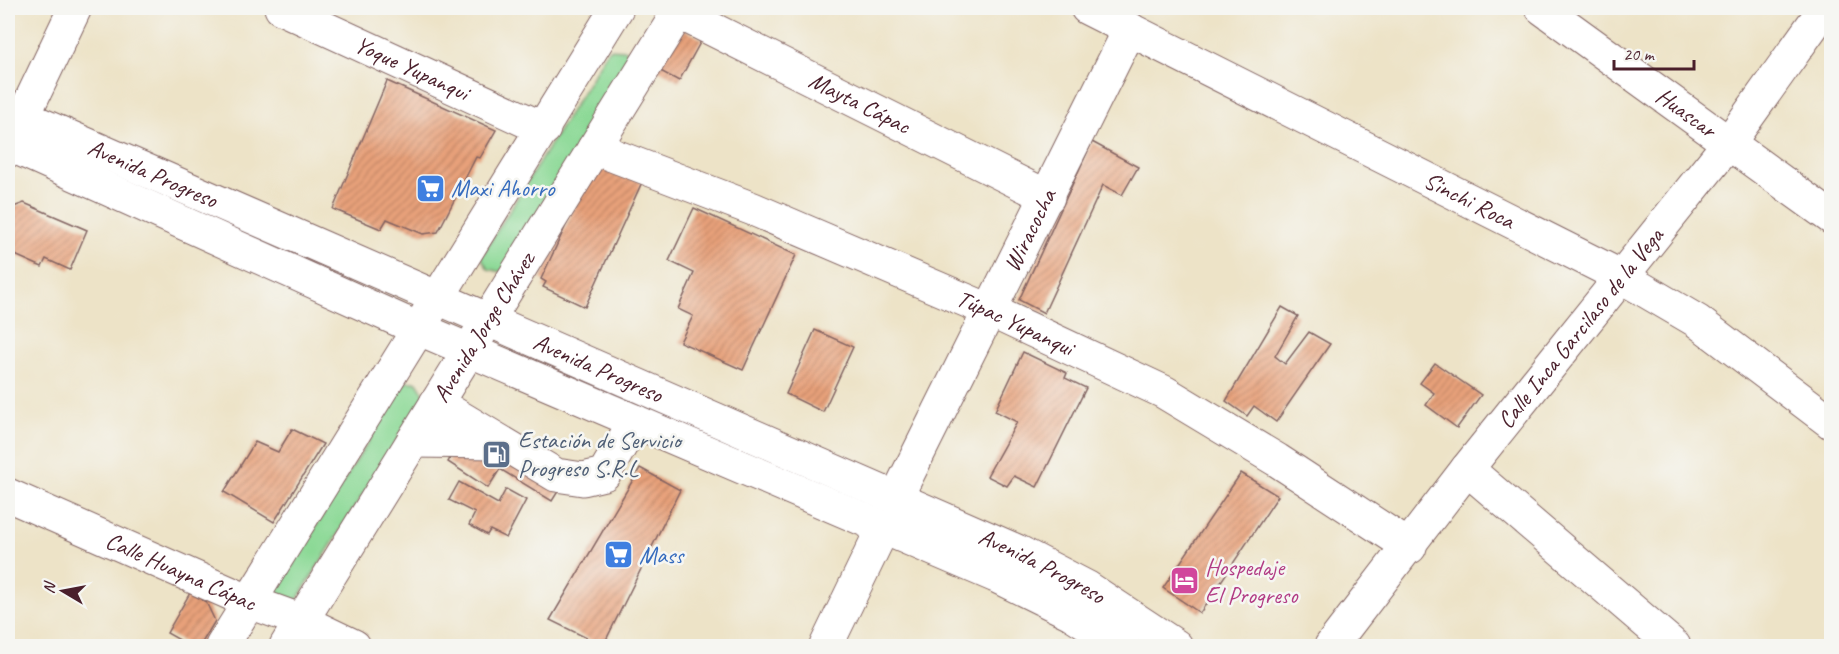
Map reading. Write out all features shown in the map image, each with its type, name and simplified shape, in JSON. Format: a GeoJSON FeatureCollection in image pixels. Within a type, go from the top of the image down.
{"type":"FeatureCollection","features":[{"type":"Feature","properties":{"kind":"street"},"geometry":{"type":"LineString","coordinates":[[11,133],[75,8]]}},
{"type":"Feature","properties":{"kind":"street","name":"Yoque Yupanqui"},"geometry":{"type":"LineString","coordinates":[[281,8],[543,129]]}},
{"type":"Feature","properties":{"kind":"street"},"geometry":{"type":"LineString","coordinates":[[222,646],[617,8]]}},
{"type":"Feature","properties":{"kind":"street","name":"Avenida Jorge Chávez"},"geometry":{"type":"LineString","coordinates":[[294,634],[594,148],[677,8]]}},
{"type":"Feature","properties":{"kind":"street","name":"Mayta Cápac"},"geometry":{"type":"LineString","coordinates":[[677,8],[1048,197]]}},
{"type":"Feature","properties":{"kind":"street","name":"Sinchi Roca"},"geometry":{"type":"LineString","coordinates":[[1087,8],[1622,277],[1697,321],[1832,423]]}},
{"type":"Feature","properties":{"kind":"street","name":"Huascar"},"geometry":{"type":"LineString","coordinates":[[1542,8],[1832,218]]}},
{"type":"Feature","properties":{"kind":"street","name":"Calle Inca Garcilaso de la Vega"},"geometry":{"type":"LineString","coordinates":[[1331,646],[1410,547],[1467,470],[1728,144],[1825,8]]}},
{"type":"Feature","properties":{"kind":"street","name":"Wiracocha"},"geometry":{"type":"LineString","coordinates":[[897,496],[1130,29]]}},
{"type":"Feature","properties":{"kind":"street","name":"Avenida Progreso"},"geometry":{"type":"LineString","coordinates":[[11,133],[439,298],[897,496],[1017,551],[1088,588],[1176,646]]}},
{"type":"Feature","properties":{"kind":"street","name":"Avenida Progreso"},"geometry":{"type":"LineString","coordinates":[[11,133],[419,329],[996,576],[1071,613],[1123,646]]}},
{"type":"Feature","properties":{"kind":"street","name":"Túpac Yupanqui"},"geometry":{"type":"LineString","coordinates":[[594,148],[753,209],[991,311],[1164,392],[1277,460],[1410,547]]}},
{"type":"Feature","properties":{"kind":"street"},"geometry":{"type":"LineString","coordinates":[[436,403],[556,475],[583,479],[604,474],[635,421]]}},
{"type":"Feature","properties":{"kind":"street"},"geometry":{"type":"LineString","coordinates":[[413,441],[499,442]]}},
{"type":"Feature","properties":{"kind":"street"},"geometry":{"type":"LineString","coordinates":[[1467,470],[1674,646]]}},
{"type":"Feature","properties":{"kind":"street","name":"Calle Huayna Cápac"},"geometry":{"type":"LineString","coordinates":[[8,495],[250,602],[294,634],[354,646]]}},
{"type":"Feature","properties":{"kind":"street"},"geometry":{"type":"LineString","coordinates":[[826,646],[883,528]]}},
{"type":"Feature","properties":{"kind":"green space"},"geometry":{"type":"Polygon","coordinates":[[[609,49],[626,50],[633,61],[501,272],[488,269],[481,257],[609,49]]]}},
{"type":"Feature","properties":{"kind":"green space"},"geometry":{"type":"Polygon","coordinates":[[[405,382],[417,382],[425,395],[290,611],[271,599],[405,382]]]}},
{"type":"Feature","properties":{"kind":"building"},"geometry":{"type":"Polygon","coordinates":[[[684,29],[702,39],[679,81],[655,68],[684,29]]]}},
{"type":"Feature","properties":{"kind":"building"},"geometry":{"type":"Polygon","coordinates":[[[387,81],[496,130],[480,158],[476,157],[438,232],[423,234],[387,219],[381,229],[333,209],[387,81]]]}},
{"type":"Feature","properties":{"kind":"building"},"geometry":{"type":"Polygon","coordinates":[[[1092,142],[1138,167],[1122,195],[1103,185],[1044,313],[1019,300],[1092,142]]]}},
{"type":"Feature","properties":{"kind":"building"},"geometry":{"type":"Polygon","coordinates":[[[596,161],[642,182],[585,307],[543,287],[546,282],[541,279],[596,161]]]}},
{"type":"Feature","properties":{"kind":"building"},"geometry":{"type":"Polygon","coordinates":[[[24,203],[87,230],[70,270],[46,259],[42,267],[13,254],[8,263],[8,209],[24,203]]]}},
{"type":"Feature","properties":{"kind":"building"},"geometry":{"type":"Polygon","coordinates":[[[694,208],[796,255],[743,370],[680,342],[693,316],[678,309],[694,273],[669,261],[694,208]]]}},
{"type":"Feature","properties":{"kind":"building"},"geometry":{"type":"Polygon","coordinates":[[[1282,307],[1298,316],[1275,356],[1285,364],[1309,332],[1330,344],[1276,422],[1254,406],[1247,416],[1226,401],[1282,307]]]}},
{"type":"Feature","properties":{"kind":"building"},"geometry":{"type":"Polygon","coordinates":[[[815,330],[853,347],[823,412],[786,394],[815,330]]]}},
{"type":"Feature","properties":{"kind":"building"},"geometry":{"type":"Polygon","coordinates":[[[1023,352],[1067,373],[1065,378],[1086,388],[1037,487],[1014,476],[1007,486],[987,476],[1017,422],[995,411],[1023,352]]]}},
{"type":"Feature","properties":{"kind":"building"},"geometry":{"type":"Polygon","coordinates":[[[1435,363],[1481,395],[1457,428],[1426,405],[1434,393],[1420,383],[1435,363]]]}},
{"type":"Feature","properties":{"kind":"building"},"geometry":{"type":"Polygon","coordinates":[[[292,429],[323,444],[274,522],[224,492],[255,442],[278,452],[292,429]]]}},
{"type":"Feature","properties":{"kind":"building"},"geometry":{"type":"Polygon","coordinates":[[[459,442],[572,469],[552,501],[500,469],[488,488],[448,462],[459,442]]]}},
{"type":"Feature","properties":{"kind":"building","name":"Mass"},"geometry":{"type":"Polygon","coordinates":[[[640,468],[680,490],[603,646],[550,620],[640,468]]]}},
{"type":"Feature","properties":{"kind":"building"},"geometry":{"type":"Polygon","coordinates":[[[1241,473],[1278,496],[1200,613],[1163,588],[1241,473]]]}},
{"type":"Feature","properties":{"kind":"building"},"geometry":{"type":"Polygon","coordinates":[[[459,482],[498,504],[506,489],[526,500],[506,538],[490,530],[487,535],[469,525],[475,513],[449,500],[459,482]]]}},
{"type":"Feature","properties":{"kind":"building"},"geometry":{"type":"Polygon","coordinates":[[[190,593],[206,602],[215,621],[200,646],[190,646],[167,633],[190,593]]]}},
{"type":"Feature","properties":{"kind":"place","name":"Maxi Ahorro"},"geometry":{"type":"Point","coordinates":[430,188]}},
{"type":"Feature","properties":{"kind":"place","name":"Estación de Servicio Progreso S.R.L"},"geometry":{"type":"Point","coordinates":[497,454]}},
{"type":"Feature","properties":{"kind":"place","name":"Mass"},"geometry":{"type":"Point","coordinates":[618,555]}},
{"type":"Feature","properties":{"kind":"place","name":"Hospedaje El Progreso"},"geometry":{"type":"Point","coordinates":[1184,581]}}]}
